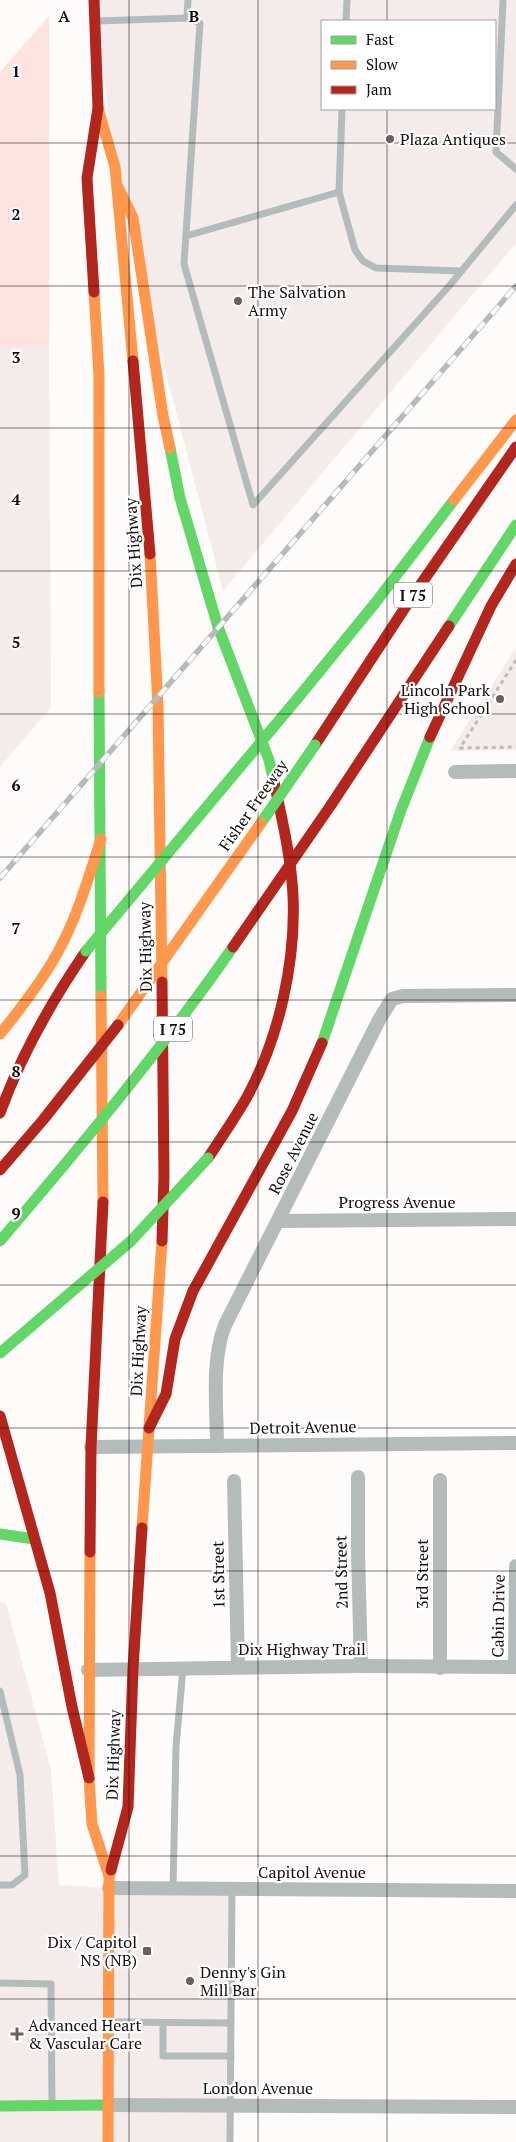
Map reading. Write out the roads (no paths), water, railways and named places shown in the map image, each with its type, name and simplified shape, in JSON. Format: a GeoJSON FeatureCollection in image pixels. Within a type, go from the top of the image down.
{"type":"FeatureCollection","features":[{"type":"Feature","properties":{"kind":"main road","name":"Dix Highway"},"geometry":{"type":"LineString","coordinates":[[94,0],[98,108],[87,178],[99,376],[103,1205],[91,1447],[88,1670],[89,1778],[92,1824],[109,1882]]}},
{"type":"Feature","properties":{"kind":"main road","name":"Dix Highway"},"geometry":{"type":"LineString","coordinates":[[98,108],[115,167],[150,541],[158,706],[164,1176],[150,1428],[133,1668],[128,1808],[109,1882],[108,2142]]}},
{"type":"Feature","properties":{"kind":"main road"},"geometry":{"type":"LineString","coordinates":[[0,1353],[130,1241],[171,1200],[208,1158],[247,1096],[266,1054],[279,1016],[290,960],[293,895],[286,839],[269,760],[218,627],[180,498],[163,416],[133,218],[117,185]]}},
{"type":"Feature","properties":{"kind":"main road"},"geometry":{"type":"LineString","coordinates":[[0,1113],[14,1076],[34,1034],[57,993],[86,951],[376,602],[516,420]]}},
{"type":"Feature","properties":{"kind":"main road","name":"Fisher Freeway"},"geometry":{"type":"LineString","coordinates":[[0,1170],[59,1103],[126,1016],[315,745],[412,597],[516,447]]}},
{"type":"Feature","properties":{"kind":"main road","name":"I 75"},"geometry":{"type":"LineString","coordinates":[[0,1241],[51,1181],[200,995],[331,805],[516,525]]}},
{"type":"Feature","properties":{"kind":"main road"},"geometry":{"type":"LineString","coordinates":[[150,1428],[166,1394],[175,1339],[193,1291],[292,1112],[324,1038],[401,810],[425,748],[490,606],[516,564]]}},
{"type":"Feature","properties":{"kind":"main road"},"geometry":{"type":"LineString","coordinates":[[0,1034],[30,998],[56,955],[80,902],[101,839]]}},
{"type":"Feature","properties":{"kind":"main road"},"geometry":{"type":"LineString","coordinates":[[0,1416],[50,1593],[72,1707],[89,1778]]}},
{"type":"Feature","properties":{"kind":"main road"},"geometry":{"type":"LineString","coordinates":[[0,1534],[34,1539]]}},
{"type":"Feature","properties":{"kind":"main road","name":"London Avenue"},"geometry":{"type":"LineString","coordinates":[[0,2106],[108,2105]]}},
{"type":"Feature","properties":{"kind":"street"},"geometry":{"type":"LineString","coordinates":[[455,772],[516,771]]}},
{"type":"Feature","properties":{"kind":"street","name":"Rose Avenue"},"geometry":{"type":"LineString","coordinates":[[218,1446],[217,1355],[220,1338],[379,1020],[392,999],[403,996],[516,995]]}},
{"type":"Feature","properties":{"kind":"street","name":"Progress Avenue"},"geometry":{"type":"LineString","coordinates":[[278,1221],[516,1219]]}},
{"type":"Feature","properties":{"kind":"street","name":"Detroit Avenue"},"geometry":{"type":"LineString","coordinates":[[91,1447],[516,1443]]}},
{"type":"Feature","properties":{"kind":"street","name":"2nd Street"},"geometry":{"type":"LineString","coordinates":[[358,1477],[361,1666]]}},
{"type":"Feature","properties":{"kind":"street","name":"3rd Street"},"geometry":{"type":"LineString","coordinates":[[440,1480],[440,1668]]}},
{"type":"Feature","properties":{"kind":"street","name":"1st Street"},"geometry":{"type":"LineString","coordinates":[[234,1481],[238,1667]]}},
{"type":"Feature","properties":{"kind":"street","name":"Cabin Drive"},"geometry":{"type":"LineString","coordinates":[[515,1667],[516,1566]]}},
{"type":"Feature","properties":{"kind":"street","name":"Dix Highway Trail"},"geometry":{"type":"LineString","coordinates":[[88,1670],[361,1666],[515,1667]]}},
{"type":"Feature","properties":{"kind":"street","name":"Capitol Avenue"},"geometry":{"type":"LineString","coordinates":[[109,1882],[173,1889],[516,1891]]}},
{"type":"Feature","properties":{"kind":"street","name":"London Avenue"},"geometry":{"type":"LineString","coordinates":[[108,2105],[516,2107]]}},
{"type":"Feature","properties":{"kind":"lane"},"geometry":{"type":"LineString","coordinates":[[187,18],[188,0]]}},
{"type":"Feature","properties":{"kind":"lane"},"geometry":{"type":"LineString","coordinates":[[346,20],[347,0]]}},
{"type":"Feature","properties":{"kind":"lane"},"geometry":{"type":"LineString","coordinates":[[503,0],[496,152],[516,169]]}},
{"type":"Feature","properties":{"kind":"lane"},"geometry":{"type":"LineString","coordinates":[[95,21],[187,18],[200,23],[184,264],[253,506],[461,271],[516,205]]}},
{"type":"Feature","properties":{"kind":"lane"},"geometry":{"type":"LineString","coordinates":[[342,110],[339,192],[355,250],[363,261],[376,268],[461,271]]}},
{"type":"Feature","properties":{"kind":"lane"},"geometry":{"type":"LineString","coordinates":[[186,236],[339,192]]}},
{"type":"Feature","properties":{"kind":"lane"},"geometry":{"type":"LineString","coordinates":[[173,1889],[176,1747],[183,1668]]}},
{"type":"Feature","properties":{"kind":"lane"},"geometry":{"type":"LineString","coordinates":[[0,1691],[20,1775],[25,1875],[12,1885],[0,1885]]}},
{"type":"Feature","properties":{"kind":"lane"},"geometry":{"type":"LineString","coordinates":[[230,2142],[232,1889]]}},
{"type":"Feature","properties":{"kind":"lane"},"geometry":{"type":"LineString","coordinates":[[0,1983],[51,1984],[52,2105]]}},
{"type":"Feature","properties":{"kind":"lane"},"geometry":{"type":"LineString","coordinates":[[108,2022],[231,2023]]}},
{"type":"Feature","properties":{"kind":"lane"},"geometry":{"type":"LineString","coordinates":[[163,2023],[163,2056],[231,2056]]}},
{"type":"Feature","properties":{"kind":"railway"},"geometry":{"type":"LineString","coordinates":[[0,878],[516,286]]}},
{"type":"Feature","properties":{"kind":"place","name":"Plaza Antiques"},"geometry":{"type":"Point","coordinates":[390,139]}},
{"type":"Feature","properties":{"kind":"place","name":"The Salvation Army"},"geometry":{"type":"Point","coordinates":[238,301]}},
{"type":"Feature","properties":{"kind":"place","name":"Lincoln Park High School"},"geometry":{"type":"Point","coordinates":[500,699]}},
{"type":"Feature","properties":{"kind":"place","name":"Dix / Capitol NS (NB)"},"geometry":{"type":"Point","coordinates":[147,1951]}},
{"type":"Feature","properties":{"kind":"place","name":"Denny's Gin Mill Bar"},"geometry":{"type":"Point","coordinates":[190,1981]}},
{"type":"Feature","properties":{"kind":"place","name":"Advanced Heart & Vascular Care"},"geometry":{"type":"Point","coordinates":[17,2034]}}]}
